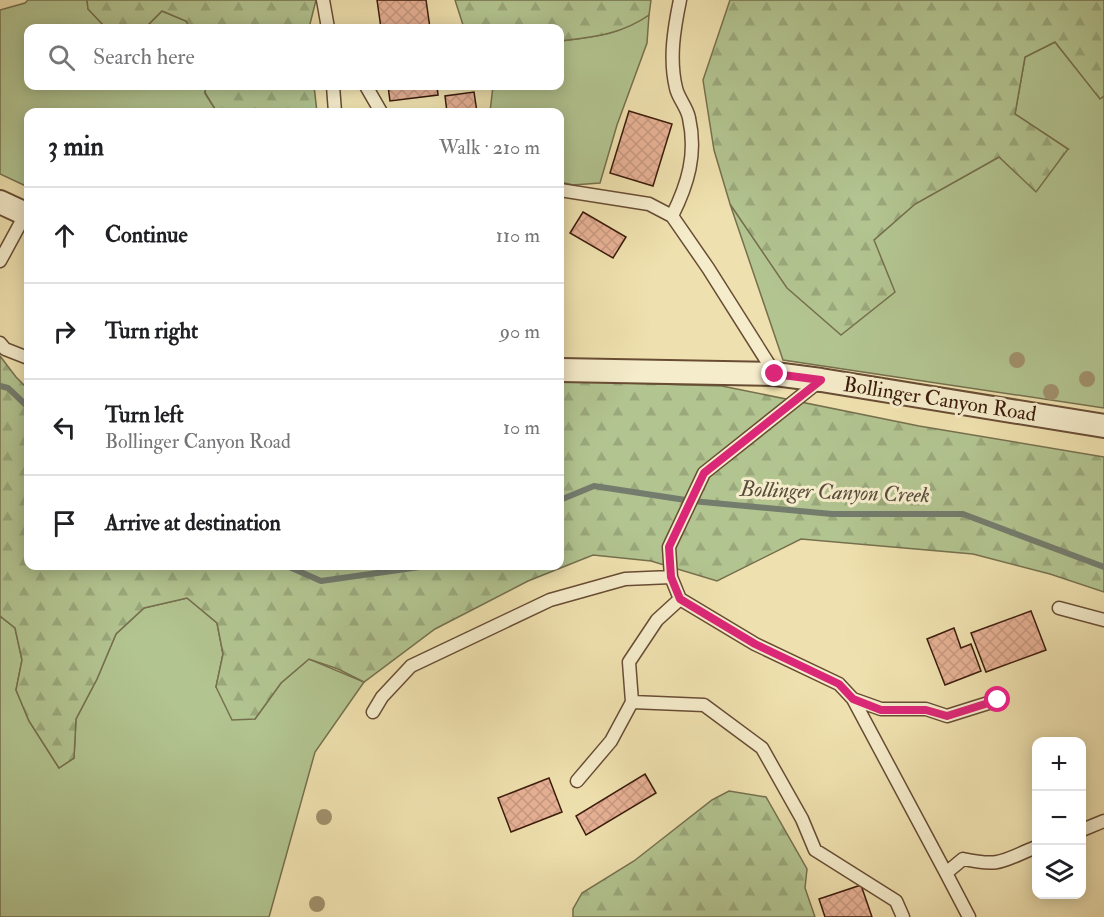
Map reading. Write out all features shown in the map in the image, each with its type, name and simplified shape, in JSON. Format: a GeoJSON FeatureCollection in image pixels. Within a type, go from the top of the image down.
{"type":"FeatureCollection","features":[{"type":"Feature","properties":{"kind":"street"},"geometry":{"type":"LineString","coordinates":[[0,202],[24,213]]}},
{"type":"Feature","properties":{"kind":"street","name":"Bollinger Canyon Road"},"geometry":{"type":"LineString","coordinates":[[564,369],[775,374],[1104,426]]}},
{"type":"Feature","properties":{"kind":"lane"},"geometry":{"type":"LineString","coordinates":[[323,0],[327,24]]}},
{"type":"Feature","properties":{"kind":"lane"},"geometry":{"type":"LineString","coordinates":[[672,216],[682,195],[693,156],[689,116],[676,88],[672,41],[680,0]]}},
{"type":"Feature","properties":{"kind":"lane"},"geometry":{"type":"LineString","coordinates":[[333,90],[335,108]]}},
{"type":"Feature","properties":{"kind":"lane"},"geometry":{"type":"LineString","coordinates":[[368,90],[379,108]]}},
{"type":"Feature","properties":{"kind":"lane"},"geometry":{"type":"LineString","coordinates":[[564,191],[649,204],[672,216],[775,374]]}},
{"type":"Feature","properties":{"kind":"lane"},"geometry":{"type":"LineString","coordinates":[[0,261],[24,219]]}},
{"type":"Feature","properties":{"kind":"lane"},"geometry":{"type":"LineString","coordinates":[[0,343],[5,350],[24,357]]}},
{"type":"Feature","properties":{"kind":"lane"},"geometry":{"type":"LineString","coordinates":[[821,380],[704,473],[669,547],[671,577],[680,599],[755,644],[839,684],[853,699],[969,917]]}},
{"type":"Feature","properties":{"kind":"lane"},"geometry":{"type":"LineString","coordinates":[[373,711],[382,697],[411,666],[550,600],[625,579],[671,577]]}},
{"type":"Feature","properties":{"kind":"lane"},"geometry":{"type":"LineString","coordinates":[[577,781],[611,741],[632,702],[629,662],[657,620],[680,599]]}},
{"type":"Feature","properties":{"kind":"lane"},"geometry":{"type":"LineString","coordinates":[[1059,608],[1104,620]]}},
{"type":"Feature","properties":{"kind":"lane"},"geometry":{"type":"LineString","coordinates":[[853,699],[881,710],[926,710],[947,716],[998,700]]}},
{"type":"Feature","properties":{"kind":"lane"},"geometry":{"type":"LineString","coordinates":[[632,702],[704,705],[762,748],[802,819],[815,850],[896,902],[903,917]]}},
{"type":"Feature","properties":{"kind":"lane"},"geometry":{"type":"LineString","coordinates":[[1086,828],[1104,821]]}},
{"type":"Feature","properties":{"kind":"lane"},"geometry":{"type":"LineString","coordinates":[[946,873],[963,859],[988,864],[1005,861],[1032,849]]}},
{"type":"Feature","properties":{"kind":"green space"},"geometry":{"type":"Polygon","coordinates":[[[28,0],[87,0],[88,9],[102,24],[24,24],[24,90],[205,90],[214,108],[24,108],[24,185],[0,174],[0,10],[25,3],[28,0]]]}},
{"type":"Feature","properties":{"kind":"green space"},"geometry":{"type":"Polygon","coordinates":[[[87,0],[316,0],[310,24],[188,24],[186,21],[162,11],[149,24],[102,24],[88,9],[87,0]]]}},
{"type":"Feature","properties":{"kind":"green space"},"geometry":{"type":"Polygon","coordinates":[[[455,0],[651,0],[649,15],[628,27],[595,36],[564,40],[564,24],[463,24],[455,0]]]}},
{"type":"Feature","properties":{"kind":"green space"},"geometry":{"type":"Polygon","coordinates":[[[730,0],[1104,0],[1104,96],[1100,99],[1055,42],[1025,57],[1015,114],[1068,149],[1036,192],[999,157],[915,204],[874,240],[895,292],[841,335],[787,288],[730,204],[714,150],[703,80],[730,0]]]}},
{"type":"Feature","properties":{"kind":"green space"},"geometry":{"type":"Polygon","coordinates":[[[162,11],[186,21],[188,24],[149,24],[162,11]]]}},
{"type":"Feature","properties":{"kind":"green space"},"geometry":{"type":"Polygon","coordinates":[[[649,15],[647,43],[617,125],[600,183],[573,185],[564,183],[564,108],[490,108],[493,90],[564,90],[564,40],[617,31],[649,15]]]}},
{"type":"Feature","properties":{"kind":"green space"},"geometry":{"type":"Polygon","coordinates":[[[1055,42],[1100,98],[1104,96],[1104,408],[783,360],[730,204],[787,287],[874,240],[915,204],[999,157],[1068,149],[1015,114],[1025,57],[1055,42]]]}},
{"type":"Feature","properties":{"kind":"green space"},"geometry":{"type":"Polygon","coordinates":[[[205,90],[314,90],[317,108],[214,108],[205,90]]]}},
{"type":"Feature","properties":{"kind":"green space"},"geometry":{"type":"Polygon","coordinates":[[[0,356],[24,385],[24,570],[556,570],[528,581],[435,629],[364,682],[338,669],[309,659],[281,683],[255,719],[232,720],[216,687],[223,654],[217,623],[187,598],[144,608],[116,634],[97,679],[76,719],[74,758],[59,768],[29,721],[16,690],[22,660],[15,628],[0,616],[0,356]]]}},
{"type":"Feature","properties":{"kind":"green space"},"geometry":{"type":"Polygon","coordinates":[[[564,381],[722,386],[919,426],[1104,457],[1104,592],[1050,574],[973,554],[801,539],[717,581],[651,561],[593,555],[564,567],[564,381]]]}},
{"type":"Feature","properties":{"kind":"green space"},"geometry":{"type":"Polygon","coordinates":[[[187,598],[217,623],[223,654],[216,687],[255,719],[281,683],[309,659],[364,682],[315,752],[269,917],[0,917],[0,616],[15,628],[22,660],[16,690],[29,721],[59,768],[74,758],[76,719],[97,679],[116,634],[144,608],[187,598]]]}},
{"type":"Feature","properties":{"kind":"green space"},"geometry":{"type":"Polygon","coordinates":[[[729,791],[766,797],[807,869],[805,888],[815,917],[573,917],[573,909],[582,893],[634,861],[712,800],[729,791]]]}},
{"type":"Feature","properties":{"kind":"building"},"geometry":{"type":"Polygon","coordinates":[[[377,0],[426,0],[429,24],[380,24],[377,0]]]}},
{"type":"Feature","properties":{"kind":"building"},"geometry":{"type":"Polygon","coordinates":[[[389,90],[437,90],[438,95],[390,101],[389,90]]]}},
{"type":"Feature","properties":{"kind":"building"},"geometry":{"type":"Polygon","coordinates":[[[474,92],[476,108],[446,108],[445,96],[474,92]]]}},
{"type":"Feature","properties":{"kind":"building"},"geometry":{"type":"Polygon","coordinates":[[[629,111],[672,124],[653,186],[610,173],[629,111]]]}},
{"type":"Feature","properties":{"kind":"building"},"geometry":{"type":"Polygon","coordinates":[[[583,212],[626,237],[613,258],[570,233],[583,212]]]}},
{"type":"Feature","properties":{"kind":"building"},"geometry":{"type":"Polygon","coordinates":[[[1031,611],[1046,650],[986,672],[971,633],[1031,611]]]}},
{"type":"Feature","properties":{"kind":"building"},"geometry":{"type":"Polygon","coordinates":[[[954,628],[961,648],[971,644],[981,671],[945,685],[927,639],[954,628]]]}},
{"type":"Feature","properties":{"kind":"building"},"geometry":{"type":"Polygon","coordinates":[[[645,774],[656,793],[586,835],[576,816],[645,774]]]}},
{"type":"Feature","properties":{"kind":"building"},"geometry":{"type":"Polygon","coordinates":[[[549,778],[562,812],[511,832],[498,798],[549,778]]]}},
{"type":"Feature","properties":{"kind":"building"},"geometry":{"type":"Polygon","coordinates":[[[861,885],[872,917],[825,917],[819,899],[861,885]]]}},
{"type":"Feature","properties":{"kind":"waterway","name":"Bollinger Canyon Creek"},"geometry":{"type":"LineString","coordinates":[[0,386],[8,388],[24,403]]}},
{"type":"Feature","properties":{"kind":"waterway","name":"Bollinger Canyon Creek"},"geometry":{"type":"LineString","coordinates":[[564,498],[594,486],[692,501],[832,514],[963,514],[1104,567]]}},
{"type":"Feature","properties":{"kind":"waterway","name":"Bollinger Canyon Creek"},"geometry":{"type":"LineString","coordinates":[[296,570],[321,581],[399,570]]}},
{"type":"Feature","properties":{"kind":"route"},"geometry":{"type":"LineString","coordinates":[[775,374],[821,380],[704,473],[669,547],[671,577],[680,599],[755,644],[839,684],[853,699],[881,710],[926,710],[947,716],[998,700]]}}]}
